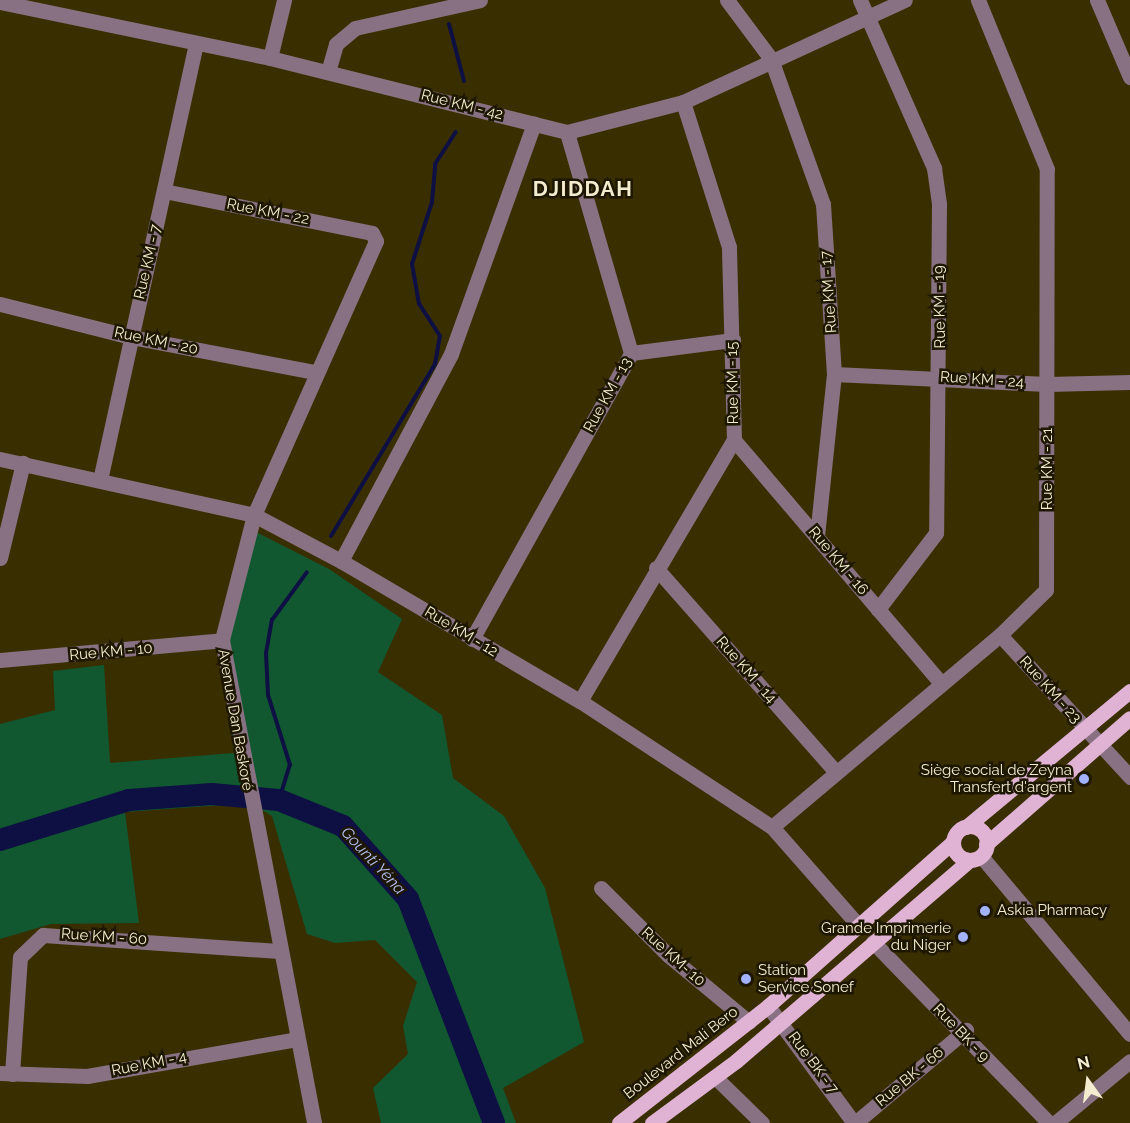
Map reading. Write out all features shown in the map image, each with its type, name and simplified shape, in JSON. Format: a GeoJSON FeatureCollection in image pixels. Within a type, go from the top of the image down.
{"type":"FeatureCollection","features":[{"type":"Feature","properties":{"kind":"main road","name":"Boulevard Mali Bero"},"geometry":{"type":"LineString","coordinates":[[619,1123],[768,1006],[953,842],[966,827],[1130,691]]}},
{"type":"Feature","properties":{"kind":"main road"},"geometry":{"type":"LineString","coordinates":[[652,1123],[715,1077],[783,1021],[979,853],[1130,718]]}},
{"type":"Feature","properties":{"kind":"main road"},"geometry":{"type":"LineString","coordinates":[[966,827],[980,830],[979,853]]}},
{"type":"Feature","properties":{"kind":"main road"},"geometry":{"type":"LineString","coordinates":[[953,842],[956,853],[979,853]]}},
{"type":"Feature","properties":{"kind":"street"},"geometry":{"type":"LineString","coordinates":[[270,58],[284,0]]}},
{"type":"Feature","properties":{"kind":"street"},"geometry":{"type":"LineString","coordinates":[[328,72],[336,44],[355,28],[424,6],[480,0]]}},
{"type":"Feature","properties":{"kind":"street","name":"Rue KM - 17"},"geometry":{"type":"LineString","coordinates":[[727,0],[771,59],[820,189],[834,374],[817,535]]}},
{"type":"Feature","properties":{"kind":"street","name":"Rue KM - 19"},"geometry":{"type":"LineString","coordinates":[[860,0],[938,185],[941,377],[936,533],[878,609]]}},
{"type":"Feature","properties":{"kind":"street","name":"Rue KM - 42"},"geometry":{"type":"LineString","coordinates":[[0,2],[270,58],[567,132],[683,102],[771,59],[905,0]]}},
{"type":"Feature","properties":{"kind":"street","name":"Rue KM - 21"},"geometry":{"type":"LineString","coordinates":[[772,827],[1000,635],[1046,590],[1046,162],[978,0]]}},
{"type":"Feature","properties":{"kind":"street"},"geometry":{"type":"LineString","coordinates":[[1097,0],[1130,77]]}},
{"type":"Feature","properties":{"kind":"street","name":"Rue KM - 7"},"geometry":{"type":"LineString","coordinates":[[100,480],[196,44]]}},
{"type":"Feature","properties":{"kind":"street","name":"Rue KM - 15"},"geometry":{"type":"LineString","coordinates":[[580,701],[656,568],[734,440],[729,248],[683,102]]}},
{"type":"Feature","properties":{"kind":"street"},"geometry":{"type":"LineString","coordinates":[[341,561],[451,354],[534,123]]}},
{"type":"Feature","properties":{"kind":"street","name":"Rue KM - 13"},"geometry":{"type":"LineString","coordinates":[[472,639],[631,353],[567,132]]}},
{"type":"Feature","properties":{"kind":"street","name":"Rue KM - 22"},"geometry":{"type":"LineString","coordinates":[[164,191],[372,233]]}},
{"type":"Feature","properties":{"kind":"street","name":"Avenue Dan Baskoré"},"geometry":{"type":"LineString","coordinates":[[314,1123],[278,951],[222,640],[254,515],[314,372],[376,241],[372,233]]}},
{"type":"Feature","properties":{"kind":"street","name":"Rue KM - 20"},"geometry":{"type":"LineString","coordinates":[[0,304],[131,337],[314,372]]}},
{"type":"Feature","properties":{"kind":"street"},"geometry":{"type":"LineString","coordinates":[[631,353],[733,340]]}},
{"type":"Feature","properties":{"kind":"street","name":"Rue KM - 24"},"geometry":{"type":"LineString","coordinates":[[834,374],[941,377],[1047,384],[1130,382]]}},
{"type":"Feature","properties":{"kind":"street","name":"Rue KM - 16"},"geometry":{"type":"LineString","coordinates":[[734,440],[941,683]]}},
{"type":"Feature","properties":{"kind":"street","name":"Rue KM - 12"},"geometry":{"type":"LineString","coordinates":[[0,459],[254,515],[341,561],[580,701],[772,827],[859,926]]}},
{"type":"Feature","properties":{"kind":"street"},"geometry":{"type":"LineString","coordinates":[[0,558],[23,464]]}},
{"type":"Feature","properties":{"kind":"street","name":"Rue KM - 14"},"geometry":{"type":"LineString","coordinates":[[656,568],[836,772]]}},
{"type":"Feature","properties":{"kind":"street","name":"Rue KM - 23"},"geometry":{"type":"LineString","coordinates":[[1000,635],[1130,777]]}},
{"type":"Feature","properties":{"kind":"street","name":"Rue KM - 10"},"geometry":{"type":"LineString","coordinates":[[0,660],[222,640]]}},
{"type":"Feature","properties":{"kind":"street"},"geometry":{"type":"LineString","coordinates":[[979,853],[1130,1034]]}},
{"type":"Feature","properties":{"kind":"street","name":"Rue KM- 10"},"geometry":{"type":"LineString","coordinates":[[601,888],[668,955],[749,1022]]}},
{"type":"Feature","properties":{"kind":"street","name":"Rue KM - 60"},"geometry":{"type":"LineString","coordinates":[[6,1073],[20,957],[43,935],[278,951]]}},
{"type":"Feature","properties":{"kind":"street","name":"Rue BK - 9"},"geometry":{"type":"LineString","coordinates":[[873,942],[963,1032],[1048,1123]]}},
{"type":"Feature","properties":{"kind":"street","name":"Rue BK - 7"},"geometry":{"type":"LineString","coordinates":[[768,1006],[783,1021],[854,1123]]}},
{"type":"Feature","properties":{"kind":"street","name":"Rue BK - 66"},"geometry":{"type":"LineString","coordinates":[[854,1123],[963,1032]]}},
{"type":"Feature","properties":{"kind":"street","name":"Rue KM - 4"},"geometry":{"type":"LineString","coordinates":[[6,1073],[87,1076],[297,1039]]}},
{"type":"Feature","properties":{"kind":"street"},"geometry":{"type":"LineString","coordinates":[[1055,1123],[1130,1061]]}},
{"type":"Feature","properties":{"kind":"street"},"geometry":{"type":"LineString","coordinates":[[715,1077],[762,1123]]}},
{"type":"Feature","properties":{"kind":"green space"},"geometry":{"type":"Polygon","coordinates":[[[256,532],[329,569],[402,619],[378,672],[442,715],[453,778],[504,816],[545,888],[584,1042],[503,1088],[516,1123],[381,1123],[373,1088],[408,1054],[403,1026],[417,982],[375,940],[335,943],[307,934],[272,816],[250,803],[125,812],[139,923],[51,924],[0,939],[0,724],[55,710],[53,671],[104,665],[110,763],[234,753],[220,653],[256,532]]]}},
{"type":"Feature","properties":{"kind":"waterway"},"geometry":{"type":"LineString","coordinates":[[449,24],[464,81]]}},
{"type":"Feature","properties":{"kind":"waterway"},"geometry":{"type":"LineString","coordinates":[[331,536],[435,364],[440,336],[419,304],[412,264],[432,202],[435,164],[456,132]]}},
{"type":"Feature","properties":{"kind":"waterway"},"geometry":{"type":"LineString","coordinates":[[279,800],[290,765],[268,695],[266,653],[272,620],[307,572]]}},
{"type":"Feature","properties":{"kind":"waterway","name":"Gounti Yéna"},"geometry":{"type":"LineString","coordinates":[[0,840],[129,800],[212,794],[279,800],[343,826],[408,899],[494,1123]]}},
{"type":"Feature","properties":{"kind":"place","name":"Siège social de Zeyna Transfert d'argent"},"geometry":{"type":"Point","coordinates":[1084,779]}},
{"type":"Feature","properties":{"kind":"place","name":"Askia Pharmacy"},"geometry":{"type":"Point","coordinates":[985,911]}},
{"type":"Feature","properties":{"kind":"place","name":"Grande Imprimerie du Niger"},"geometry":{"type":"Point","coordinates":[963,937]}},
{"type":"Feature","properties":{"kind":"place","name":"Station Service Sonef"},"geometry":{"type":"Point","coordinates":[746,979]}},
{"type":"Feature","properties":{"kind":"district","name":"DJIDDAH"},"geometry":{"type":"Point","coordinates":[583,189]}}]}
